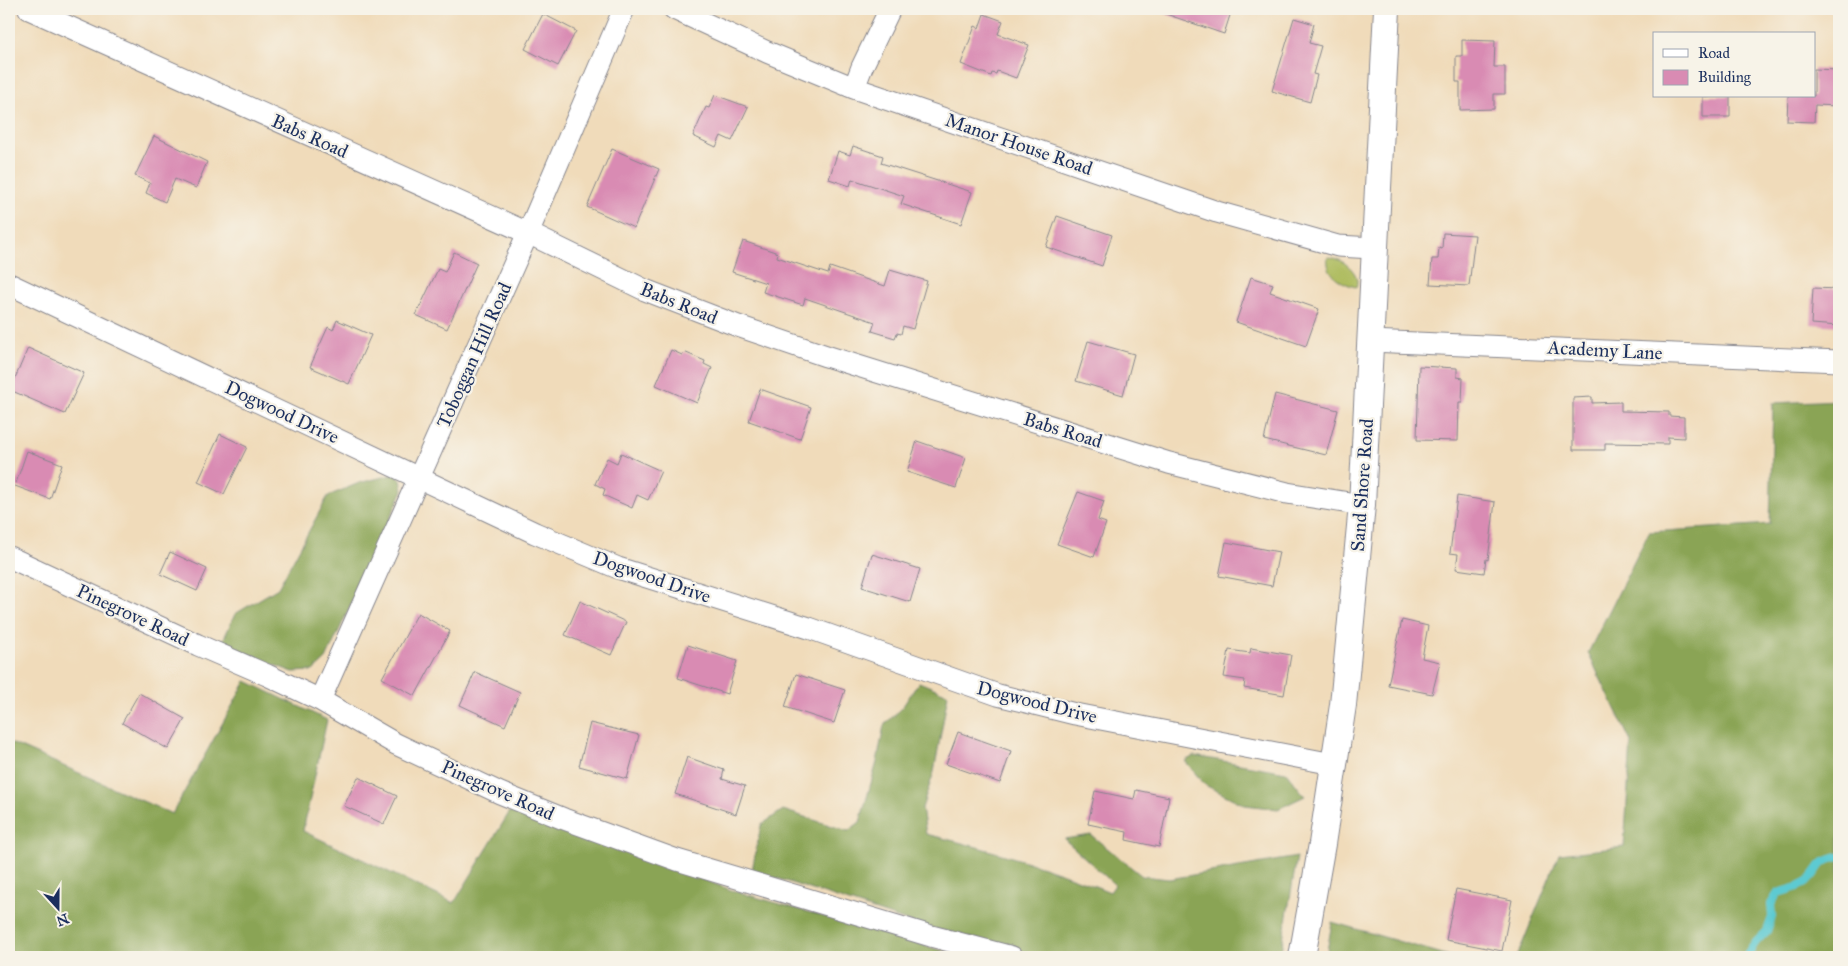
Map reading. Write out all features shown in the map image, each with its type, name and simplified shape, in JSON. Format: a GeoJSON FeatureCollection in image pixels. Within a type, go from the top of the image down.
{"type":"FeatureCollection","features":[{"type":"Feature","properties":{"kind":"street","name":"Babs Road"},"geometry":{"type":"LineString","coordinates":[[29,9],[528,233],[645,290],[738,326],[826,356],[1168,463],[1287,493],[1362,505]]}},
{"type":"Feature","properties":{"kind":"street","name":"Toboggan Hill Road"},"geometry":{"type":"LineString","coordinates":[[320,700],[528,233],[624,9]]}},
{"type":"Feature","properties":{"kind":"street","name":"Manor House Road"},"geometry":{"type":"LineString","coordinates":[[674,9],[767,52],[854,88],[1217,212],[1338,246],[1373,248]]}},
{"type":"Feature","properties":{"kind":"street"},"geometry":{"type":"LineString","coordinates":[[854,88],[890,9]]}},
{"type":"Feature","properties":{"kind":"street","name":"Sand Shore Road"},"geometry":{"type":"LineString","coordinates":[[1302,957],[1322,844],[1332,764],[1343,705],[1362,505],[1373,248],[1387,9]]}},
{"type":"Feature","properties":{"kind":"street","name":"Dogwood Drive"},"geometry":{"type":"LineString","coordinates":[[9,284],[535,533],[618,568],[808,628],[998,694],[1075,714],[1332,764]]}},
{"type":"Feature","properties":{"kind":"street","name":"Academy Lane"},"geometry":{"type":"LineString","coordinates":[[1370,341],[1839,362]]}},
{"type":"Feature","properties":{"kind":"street","name":"Pinegrove Road"},"geometry":{"type":"LineString","coordinates":[[9,557],[320,700],[396,744],[500,793],[564,819],[677,860],[931,936],[1012,957]]}},
{"type":"Feature","properties":{"kind":"green space"},"geometry":{"type":"Polygon","coordinates":[[[1328,257],[1339,260],[1353,271],[1356,276],[1356,287],[1340,281],[1332,273],[1329,268],[1328,257]]]}},
{"type":"Feature","properties":{"kind":"green space"},"geometry":{"type":"Polygon","coordinates":[[[1839,400],[1839,957],[1517,957],[1559,854],[1624,847],[1631,742],[1588,653],[1649,532],[1770,524],[1773,403],[1839,400]]]}},
{"type":"Feature","properties":{"kind":"green space"},"geometry":{"type":"Polygon","coordinates":[[[395,474],[401,480],[403,490],[326,659],[313,671],[293,672],[221,645],[235,614],[278,588],[328,496],[359,483],[395,474]]]}},
{"type":"Feature","properties":{"kind":"green space"},"geometry":{"type":"Polygon","coordinates":[[[246,681],[327,720],[303,831],[454,903],[512,808],[731,890],[965,957],[9,957],[9,742],[172,814],[246,681]]]}},
{"type":"Feature","properties":{"kind":"green space"},"geometry":{"type":"Polygon","coordinates":[[[919,682],[948,694],[934,772],[922,808],[926,834],[1019,859],[1065,874],[1110,892],[1115,885],[1064,839],[1091,835],[1142,876],[1169,879],[1297,857],[1280,957],[1047,957],[916,924],[752,870],[761,825],[783,810],[848,831],[860,822],[877,762],[884,725],[901,709],[919,682]]]}},
{"type":"Feature","properties":{"kind":"green space"},"geometry":{"type":"Polygon","coordinates":[[[1194,756],[1286,772],[1305,796],[1278,809],[1245,805],[1205,785],[1185,761],[1194,756]]]}},
{"type":"Feature","properties":{"kind":"green space"},"geometry":{"type":"Polygon","coordinates":[[[1332,922],[1453,957],[1326,957],[1332,922]]]}},
{"type":"Feature","properties":{"kind":"building"},"geometry":{"type":"Polygon","coordinates":[[[1161,9],[1232,9],[1224,34],[1160,12],[1161,9]]]}},
{"type":"Feature","properties":{"kind":"building"},"geometry":{"type":"Polygon","coordinates":[[[543,14],[576,31],[558,66],[525,49],[543,14]]]}},
{"type":"Feature","properties":{"kind":"building"},"geometry":{"type":"Polygon","coordinates":[[[984,14],[1003,21],[998,34],[1029,45],[1016,78],[997,71],[996,74],[992,73],[991,76],[961,64],[975,26],[979,28],[984,14]]]}},
{"type":"Feature","properties":{"kind":"building"},"geometry":{"type":"Polygon","coordinates":[[[1294,18],[1314,24],[1309,43],[1321,46],[1313,74],[1317,75],[1310,102],[1272,91],[1294,18]]]}},
{"type":"Feature","properties":{"kind":"building"},"geometry":{"type":"Polygon","coordinates":[[[1462,40],[1495,41],[1494,67],[1505,67],[1505,94],[1494,94],[1494,109],[1460,110],[1460,82],[1456,82],[1456,56],[1462,56],[1462,40]]]}},
{"type":"Feature","properties":{"kind":"building"},"geometry":{"type":"Polygon","coordinates":[[[1816,69],[1839,70],[1839,106],[1815,105],[1814,122],[1787,121],[1788,98],[1816,98],[1816,69]]]}},
{"type":"Feature","properties":{"kind":"building"},"geometry":{"type":"Polygon","coordinates":[[[715,95],[748,107],[732,141],[721,136],[716,147],[693,136],[706,107],[709,108],[715,95]]]}},
{"type":"Feature","properties":{"kind":"building"},"geometry":{"type":"Polygon","coordinates":[[[1703,98],[1730,98],[1730,117],[1703,117],[1703,98]]]}},
{"type":"Feature","properties":{"kind":"building"},"geometry":{"type":"Polygon","coordinates":[[[154,136],[207,162],[196,188],[175,179],[165,202],[146,193],[150,183],[135,176],[154,136]]]}},
{"type":"Feature","properties":{"kind":"building"},"geometry":{"type":"Polygon","coordinates":[[[853,146],[883,156],[881,163],[972,192],[961,224],[901,204],[904,196],[852,179],[850,186],[829,179],[838,151],[850,155],[853,146]]]}},
{"type":"Feature","properties":{"kind":"building"},"geometry":{"type":"Polygon","coordinates":[[[612,149],[659,169],[634,228],[587,207],[612,149]]]}},
{"type":"Feature","properties":{"kind":"building"},"geometry":{"type":"Polygon","coordinates":[[[1057,216],[1112,235],[1102,266],[1046,247],[1057,216]]]}},
{"type":"Feature","properties":{"kind":"building"},"geometry":{"type":"Polygon","coordinates":[[[1443,233],[1475,235],[1469,286],[1430,284],[1432,259],[1438,259],[1439,248],[1442,249],[1443,233]]]}},
{"type":"Feature","properties":{"kind":"building"},"geometry":{"type":"Polygon","coordinates":[[[743,241],[778,253],[777,257],[828,274],[830,267],[885,286],[890,270],[927,281],[913,329],[903,326],[901,334],[897,333],[895,338],[872,331],[875,322],[805,298],[803,305],[763,292],[766,283],[732,272],[743,241]]]}},
{"type":"Feature","properties":{"kind":"building"},"geometry":{"type":"Polygon","coordinates":[[[454,252],[477,263],[447,329],[416,315],[438,269],[445,272],[454,252]]]}},
{"type":"Feature","properties":{"kind":"building"},"geometry":{"type":"Polygon","coordinates":[[[1251,277],[1273,284],[1270,292],[1319,309],[1306,346],[1236,322],[1251,277]]]}},
{"type":"Feature","properties":{"kind":"building"},"geometry":{"type":"Polygon","coordinates":[[[1813,288],[1839,289],[1839,326],[1811,324],[1813,288]]]}},
{"type":"Feature","properties":{"kind":"building"},"geometry":{"type":"Polygon","coordinates":[[[337,320],[371,335],[349,384],[310,367],[328,327],[333,330],[337,320]]]}},
{"type":"Feature","properties":{"kind":"building"},"geometry":{"type":"Polygon","coordinates":[[[1088,341],[1134,354],[1123,395],[1076,381],[1088,341]]]}},
{"type":"Feature","properties":{"kind":"building"},"geometry":{"type":"Polygon","coordinates":[[[28,348],[84,373],[65,414],[10,390],[28,348]]]}},
{"type":"Feature","properties":{"kind":"building"},"geometry":{"type":"Polygon","coordinates":[[[671,350],[682,355],[684,352],[705,361],[704,364],[712,368],[697,403],[656,385],[671,350]]]}},
{"type":"Feature","properties":{"kind":"building"},"geometry":{"type":"Polygon","coordinates":[[[1419,366],[1457,368],[1457,377],[1463,378],[1462,402],[1459,402],[1458,441],[1417,440],[1419,366]]]}},
{"type":"Feature","properties":{"kind":"building"},"geometry":{"type":"Polygon","coordinates":[[[760,389],[811,407],[800,439],[749,421],[760,389]]]}},
{"type":"Feature","properties":{"kind":"building"},"geometry":{"type":"Polygon","coordinates":[[[1275,394],[1338,410],[1326,455],[1264,440],[1275,394]]]}},
{"type":"Feature","properties":{"kind":"building"},"geometry":{"type":"Polygon","coordinates":[[[1592,397],[1592,403],[1621,402],[1621,411],[1669,412],[1669,416],[1684,417],[1684,438],[1668,437],[1668,444],[1605,443],[1605,450],[1573,450],[1573,398],[1592,397]]]}},
{"type":"Feature","properties":{"kind":"building"},"geometry":{"type":"Polygon","coordinates":[[[220,434],[247,447],[224,494],[198,482],[220,434]]]}},
{"type":"Feature","properties":{"kind":"building"},"geometry":{"type":"Polygon","coordinates":[[[917,441],[966,458],[956,488],[907,472],[917,441]]]}},
{"type":"Feature","properties":{"kind":"building"},"geometry":{"type":"Polygon","coordinates":[[[27,451],[62,464],[50,499],[15,486],[27,451]]]}},
{"type":"Feature","properties":{"kind":"building"},"geometry":{"type":"Polygon","coordinates":[[[621,453],[661,471],[648,500],[637,495],[632,508],[603,495],[605,489],[595,484],[607,458],[617,463],[621,453]]]}},
{"type":"Feature","properties":{"kind":"building"},"geometry":{"type":"Polygon","coordinates":[[[1078,492],[1104,501],[1098,520],[1106,523],[1094,557],[1057,544],[1078,492]]]}},
{"type":"Feature","properties":{"kind":"building"},"geometry":{"type":"Polygon","coordinates":[[[1457,496],[1495,502],[1488,560],[1486,559],[1484,573],[1456,569],[1458,554],[1450,553],[1457,496]]]}},
{"type":"Feature","properties":{"kind":"building"},"geometry":{"type":"Polygon","coordinates":[[[1226,542],[1279,552],[1272,586],[1219,576],[1226,542]]]}},
{"type":"Feature","properties":{"kind":"building"},"geometry":{"type":"Polygon","coordinates":[[[170,552],[207,569],[197,591],[160,574],[170,552]]]}},
{"type":"Feature","properties":{"kind":"building"},"geometry":{"type":"Polygon","coordinates":[[[872,554],[920,569],[910,602],[862,587],[872,554]]]}},
{"type":"Feature","properties":{"kind":"building"},"geometry":{"type":"Polygon","coordinates":[[[580,601],[626,622],[611,655],[565,635],[580,601]]]}},
{"type":"Feature","properties":{"kind":"building"},"geometry":{"type":"Polygon","coordinates":[[[418,613],[450,631],[415,696],[382,678],[418,613]]]}},
{"type":"Feature","properties":{"kind":"building"},"geometry":{"type":"Polygon","coordinates":[[[1402,620],[1428,626],[1422,658],[1440,662],[1432,694],[1388,685],[1402,620]]]}},
{"type":"Feature","properties":{"kind":"building"},"geometry":{"type":"Polygon","coordinates":[[[688,645],[737,661],[727,694],[678,678],[688,645]]]}},
{"type":"Feature","properties":{"kind":"building"},"geometry":{"type":"Polygon","coordinates":[[[1251,648],[1291,655],[1284,695],[1244,688],[1245,680],[1224,677],[1229,650],[1250,653],[1251,648]]]}},
{"type":"Feature","properties":{"kind":"building"},"geometry":{"type":"Polygon","coordinates":[[[475,672],[520,692],[505,726],[460,705],[475,672]]]}},
{"type":"Feature","properties":{"kind":"building"},"geometry":{"type":"Polygon","coordinates":[[[796,674],[845,690],[834,723],[785,707],[796,674]]]}},
{"type":"Feature","properties":{"kind":"building"},"geometry":{"type":"Polygon","coordinates":[[[139,693],[185,719],[168,749],[122,723],[139,693]]]}},
{"type":"Feature","properties":{"kind":"building"},"geometry":{"type":"Polygon","coordinates":[[[590,723],[639,735],[627,779],[579,766],[590,723]]]}},
{"type":"Feature","properties":{"kind":"building"},"geometry":{"type":"Polygon","coordinates":[[[958,732],[1011,751],[1000,783],[946,764],[958,732]]]}},
{"type":"Feature","properties":{"kind":"building"},"geometry":{"type":"Polygon","coordinates":[[[687,757],[724,770],[722,779],[745,786],[736,814],[675,794],[687,757]]]}},
{"type":"Feature","properties":{"kind":"building"},"geometry":{"type":"Polygon","coordinates":[[[358,777],[397,796],[384,824],[344,806],[358,777]]]}},
{"type":"Feature","properties":{"kind":"building"},"geometry":{"type":"Polygon","coordinates":[[[1136,790],[1169,797],[1159,847],[1126,840],[1127,832],[1088,824],[1095,791],[1134,799],[1136,790]]]}},
{"type":"Feature","properties":{"kind":"building"},"geometry":{"type":"Polygon","coordinates":[[[1456,889],[1512,900],[1502,951],[1446,940],[1456,889]]]}},
{"type":"Feature","properties":{"kind":"waterway"},"geometry":{"type":"LineString","coordinates":[[1750,957],[1747,955],[1767,931],[1772,917],[1771,904],[1778,893],[1805,883],[1823,863],[1839,857]]}},
{"type":"Feature","properties":{"kind":"waterway"},"geometry":{"type":"LineString","coordinates":[[1706,957],[1717,957]]}}]}
